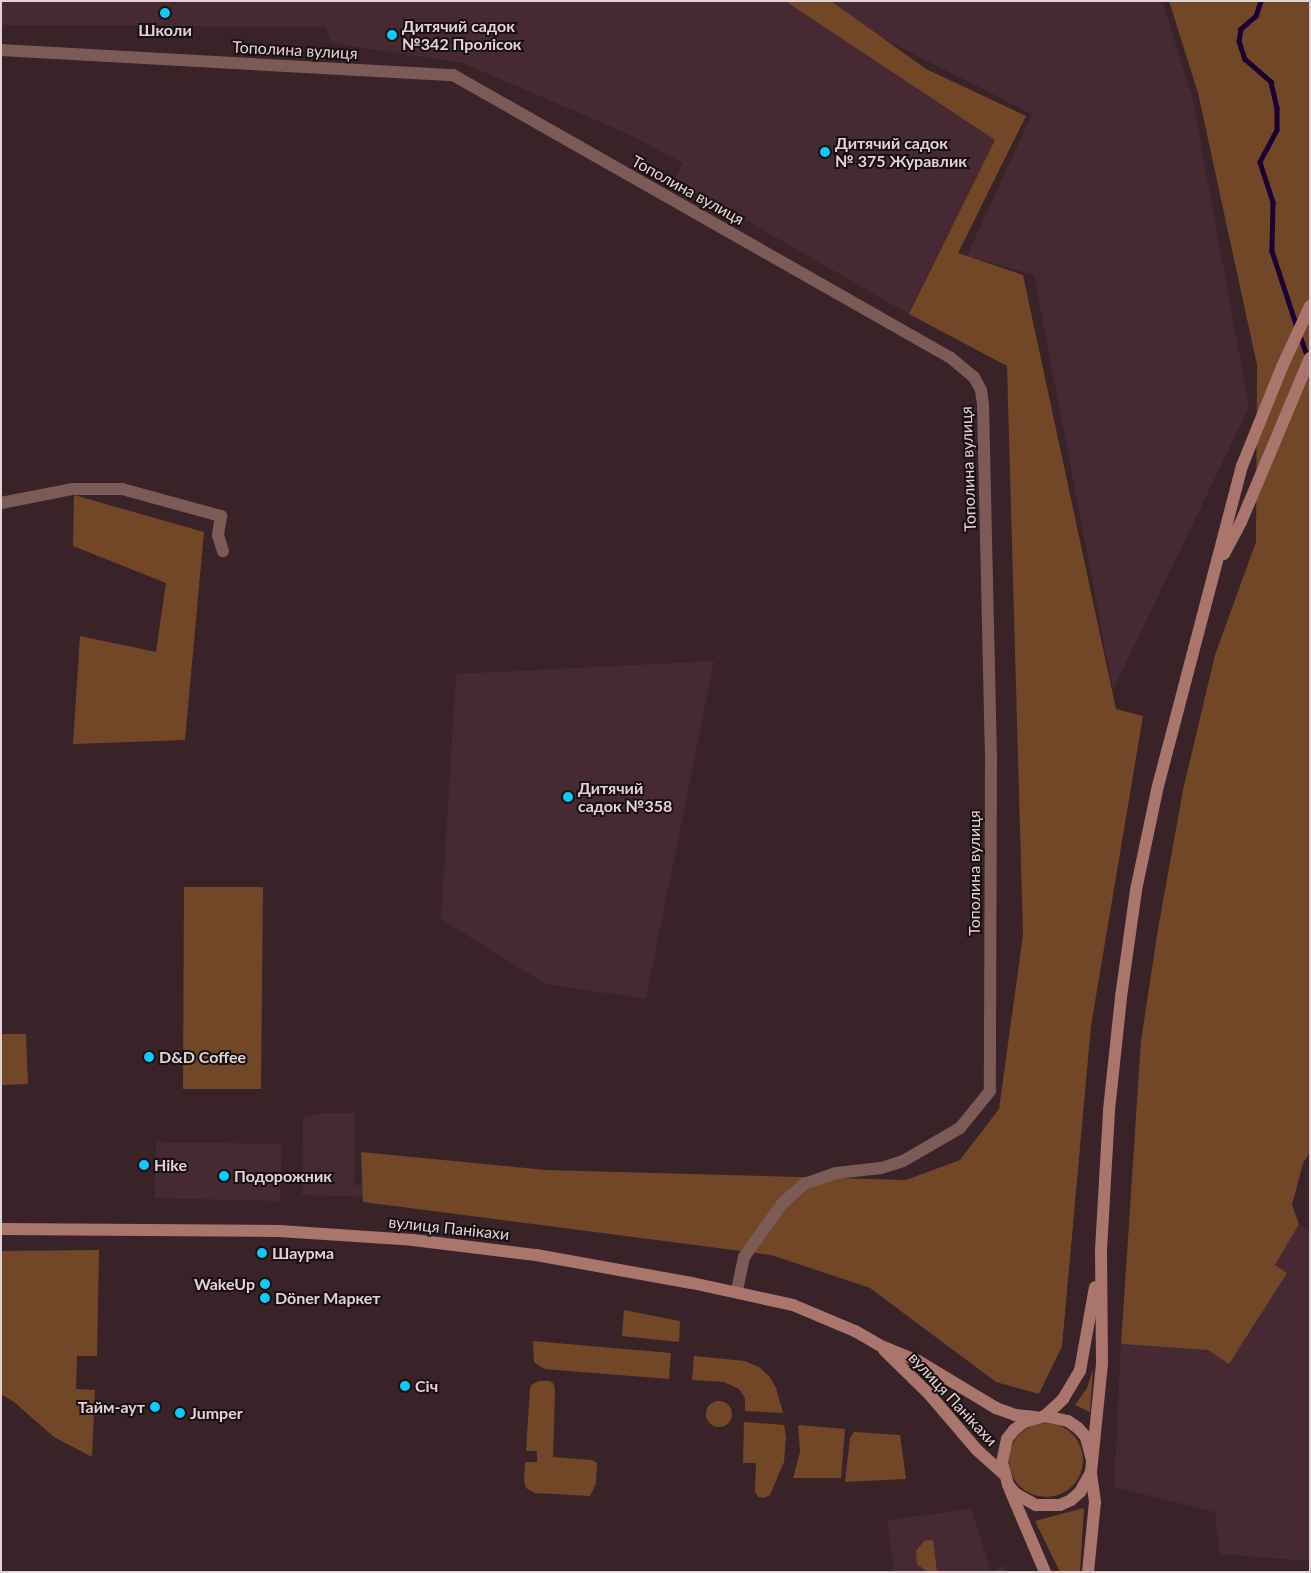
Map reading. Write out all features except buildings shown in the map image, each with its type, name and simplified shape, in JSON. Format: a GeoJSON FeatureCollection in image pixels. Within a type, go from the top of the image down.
{"type":"FeatureCollection","features":[{"type":"Feature","properties":{"kind":"main road"},"geometry":{"type":"LineString","coordinates":[[1088,1572],[1095,1502],[1092,1466],[1086,1437],[1078,1428],[1057,1417],[1040,1417],[1024,1422],[1007,1439],[1002,1462],[1006,1480],[1016,1494],[1036,1505],[1060,1505],[1080,1492],[1092,1466],[1102,1364],[1101,1250],[1109,1110],[1121,996],[1136,890],[1158,786],[1242,466],[1310,306]]}},
{"type":"Feature","properties":{"kind":"main road"},"geometry":{"type":"LineString","coordinates":[[1217,567],[1241,522],[1310,358]]}},
{"type":"Feature","properties":{"kind":"main road","name":"вулиця Панікахи"},"geometry":{"type":"LineString","coordinates":[[1,1229],[279,1230],[413,1240],[536,1255],[737,1292],[794,1305],[854,1331],[878,1345],[918,1361],[996,1408],[1015,1415],[1040,1417]]}},
{"type":"Feature","properties":{"kind":"main road"},"geometry":{"type":"LineString","coordinates":[[1040,1417],[1063,1399],[1080,1371],[1085,1353],[1101,1250]]}},
{"type":"Feature","properties":{"kind":"main road","name":"вулиця Панікахи"},"geometry":{"type":"LineString","coordinates":[[878,1345],[930,1395],[977,1450],[1006,1480],[1045,1572]]}},
{"type":"Feature","properties":{"kind":"street","name":"Тополина вулиця"},"geometry":{"type":"LineString","coordinates":[[1,50],[453,75],[951,358],[974,377],[981,390],[983,405],[991,754],[990,1090],[960,1128],[903,1161],[881,1168],[836,1173],[804,1184],[782,1204],[744,1257],[737,1292]]}},
{"type":"Feature","properties":{"kind":"street"},"geometry":{"type":"LineString","coordinates":[[1,503],[72,489],[122,489],[221,516],[218,535],[223,551]]}},
{"type":"Feature","properties":{"kind":"shaded area","name":"Дитячий садок № 375 Журавлик"},"geometry":{"type":"Polygon","coordinates":[[[1,1],[785,1],[995,140],[909,314],[674,179],[683,163],[628,134],[463,63],[331,43],[326,27],[1,25],[1,1]]]}},
{"type":"Feature","properties":{"kind":"shaded area"},"geometry":{"type":"Polygon","coordinates":[[[785,1],[831,1],[926,69],[1026,116],[958,253],[1023,275],[1116,709],[1143,716],[1091,1026],[1062,1346],[1039,1394],[996,1382],[870,1288],[771,1255],[363,1202],[361,1152],[546,1170],[906,1180],[960,1160],[999,1109],[1023,935],[1007,366],[909,314],[995,140],[785,1]]]}},
{"type":"Feature","properties":{"kind":"shaded area"},"geometry":{"type":"Polygon","coordinates":[[[831,1],[1162,1],[1192,96],[1249,407],[1113,690],[1034,275],[967,256],[1032,114],[884,39],[831,1]]]}},
{"type":"Feature","properties":{"kind":"shaded area"},"geometry":{"type":"Polygon","coordinates":[[[1169,1],[1310,1],[1310,1152],[1303,1163],[1292,1205],[1299,1224],[1275,1265],[1287,1273],[1229,1364],[1208,1350],[1121,1344],[1141,1041],[1158,929],[1183,790],[1215,655],[1256,542],[1257,365],[1198,93],[1169,1]]]}},
{"type":"Feature","properties":{"kind":"shaded area"},"geometry":{"type":"Polygon","coordinates":[[[74,495],[204,532],[185,740],[73,744],[80,636],[156,652],[166,583],[73,546],[74,495]]]}},
{"type":"Feature","properties":{"kind":"shaded area","name":"Дитячий садок №358"},"geometry":{"type":"Polygon","coordinates":[[[714,661],[646,999],[545,984],[441,919],[456,674],[714,661]]]}},
{"type":"Feature","properties":{"kind":"shaded area"},"geometry":{"type":"Polygon","coordinates":[[[184,887],[263,887],[261,1089],[183,1089],[184,887]]]}},
{"type":"Feature","properties":{"kind":"shaded area"},"geometry":{"type":"Polygon","coordinates":[[[1,1034],[26,1034],[28,1084],[1,1085],[1,1034]]]}},
{"type":"Feature","properties":{"kind":"shaded area"},"geometry":{"type":"Polygon","coordinates":[[[321,1113],[355,1113],[354,1185],[371,1185],[371,1197],[302,1195],[303,1118],[321,1113]]]}},
{"type":"Feature","properties":{"kind":"shaded area"},"geometry":{"type":"Polygon","coordinates":[[[156,1142],[282,1144],[280,1201],[155,1198],[156,1142]]]}},
{"type":"Feature","properties":{"kind":"shaded area"},"geometry":{"type":"Polygon","coordinates":[[[1299,1224],[1310,1231],[1310,1561],[1220,1554],[1215,1512],[1114,1487],[1121,1344],[1208,1350],[1286,1273],[1275,1265],[1299,1224]]]}},
{"type":"Feature","properties":{"kind":"shaded area"},"geometry":{"type":"Polygon","coordinates":[[[99,1250],[97,1356],[77,1356],[76,1389],[95,1390],[92,1457],[54,1437],[14,1402],[1,1394],[1,1251],[99,1250]]]}},
{"type":"Feature","properties":{"kind":"shaded area"},"geometry":{"type":"Polygon","coordinates":[[[624,1310],[680,1321],[679,1342],[622,1336],[624,1310]]]}},
{"type":"Feature","properties":{"kind":"shaded area"},"geometry":{"type":"Polygon","coordinates":[[[533,1341],[671,1353],[669,1379],[544,1369],[534,1362],[533,1341]]]}},
{"type":"Feature","properties":{"kind":"shaded area"},"geometry":{"type":"Polygon","coordinates":[[[694,1356],[745,1361],[759,1367],[770,1377],[776,1388],[783,1413],[745,1411],[745,1398],[739,1389],[724,1382],[692,1380],[694,1356]]]}},
{"type":"Feature","properties":{"kind":"shaded area"},"geometry":{"type":"Polygon","coordinates":[[[1093,1370],[1090,1412],[1075,1405],[1087,1388],[1093,1370]]]}},
{"type":"Feature","properties":{"kind":"shaded area"},"geometry":{"type":"Polygon","coordinates":[[[539,1381],[550,1381],[554,1384],[553,1457],[592,1460],[597,1463],[596,1484],[590,1496],[535,1493],[526,1488],[524,1481],[525,1462],[537,1462],[537,1451],[526,1451],[530,1389],[531,1385],[539,1381]]]}},
{"type":"Feature","properties":{"kind":"shaded area"},"geometry":{"type":"Polygon","coordinates":[[[719,1401],[729,1404],[732,1414],[729,1424],[719,1427],[709,1424],[706,1414],[709,1404],[719,1401]]]}},
{"type":"Feature","properties":{"kind":"shaded area"},"geometry":{"type":"Polygon","coordinates":[[[744,1422],[784,1425],[786,1437],[784,1462],[770,1495],[764,1498],[758,1497],[755,1492],[756,1463],[743,1463],[744,1422]]]}},
{"type":"Feature","properties":{"kind":"shaded area"},"geometry":{"type":"Polygon","coordinates":[[[1046,1423],[1067,1429],[1077,1439],[1083,1460],[1077,1481],[1067,1491],[1046,1497],[1025,1491],[1015,1481],[1009,1460],[1015,1439],[1025,1429],[1046,1423]]]}},
{"type":"Feature","properties":{"kind":"shaded area"},"geometry":{"type":"Polygon","coordinates":[[[798,1425],[845,1429],[841,1478],[793,1478],[800,1452],[798,1425]]]}},
{"type":"Feature","properties":{"kind":"shaded area"},"geometry":{"type":"Polygon","coordinates":[[[854,1432],[900,1435],[906,1479],[845,1482],[850,1438],[854,1432]]]}},
{"type":"Feature","properties":{"kind":"shaded area"},"geometry":{"type":"Polygon","coordinates":[[[1084,1508],[1080,1572],[1060,1572],[1035,1521],[1084,1508]]]}},
{"type":"Feature","properties":{"kind":"shaded area"},"geometry":{"type":"Polygon","coordinates":[[[971,1509],[991,1571],[1005,1566],[1007,1572],[894,1572],[887,1520],[971,1509]]]}},
{"type":"Feature","properties":{"kind":"shaded area"},"geometry":{"type":"Polygon","coordinates":[[[933,1540],[937,1572],[927,1572],[917,1564],[916,1551],[924,1541],[933,1540]]]}},
{"type":"Feature","properties":{"kind":"waterway"},"geometry":{"type":"LineString","coordinates":[[1261,1],[1256,16],[1241,29],[1239,41],[1245,59],[1271,82],[1277,108],[1277,130],[1260,162],[1273,202],[1272,251],[1297,327]]}},
{"type":"Feature","properties":{"kind":"waterway"},"geometry":{"type":"LineString","coordinates":[[1300,335],[1308,358]]}},
{"type":"Feature","properties":{"kind":"place","name":"Школи"},"geometry":{"type":"Point","coordinates":[165,13]}},
{"type":"Feature","properties":{"kind":"place","name":"Дитячий садок №342 Пролісок"},"geometry":{"type":"Point","coordinates":[392,35]}},
{"type":"Feature","properties":{"kind":"place","name":"Дитячий садок № 375 Журавлик"},"geometry":{"type":"Point","coordinates":[825,152]}},
{"type":"Feature","properties":{"kind":"place","name":"Дитячий садок №358"},"geometry":{"type":"Point","coordinates":[568,797]}},
{"type":"Feature","properties":{"kind":"place","name":"D&D Coffee"},"geometry":{"type":"Point","coordinates":[149,1057]}},
{"type":"Feature","properties":{"kind":"place","name":"Hike"},"geometry":{"type":"Point","coordinates":[144,1165]}},
{"type":"Feature","properties":{"kind":"place","name":"Подорожник"},"geometry":{"type":"Point","coordinates":[224,1176]}},
{"type":"Feature","properties":{"kind":"place","name":"Шаурма"},"geometry":{"type":"Point","coordinates":[262,1253]}},
{"type":"Feature","properties":{"kind":"place","name":"WakeUp"},"geometry":{"type":"Point","coordinates":[265,1284]}},
{"type":"Feature","properties":{"kind":"place","name":"Döner Маркет"},"geometry":{"type":"Point","coordinates":[265,1298]}},
{"type":"Feature","properties":{"kind":"place","name":"Січ"},"geometry":{"type":"Point","coordinates":[405,1386]}},
{"type":"Feature","properties":{"kind":"place","name":"Тайм-аут"},"geometry":{"type":"Point","coordinates":[155,1407]}},
{"type":"Feature","properties":{"kind":"place","name":"Jumper"},"geometry":{"type":"Point","coordinates":[180,1413]}}]}
